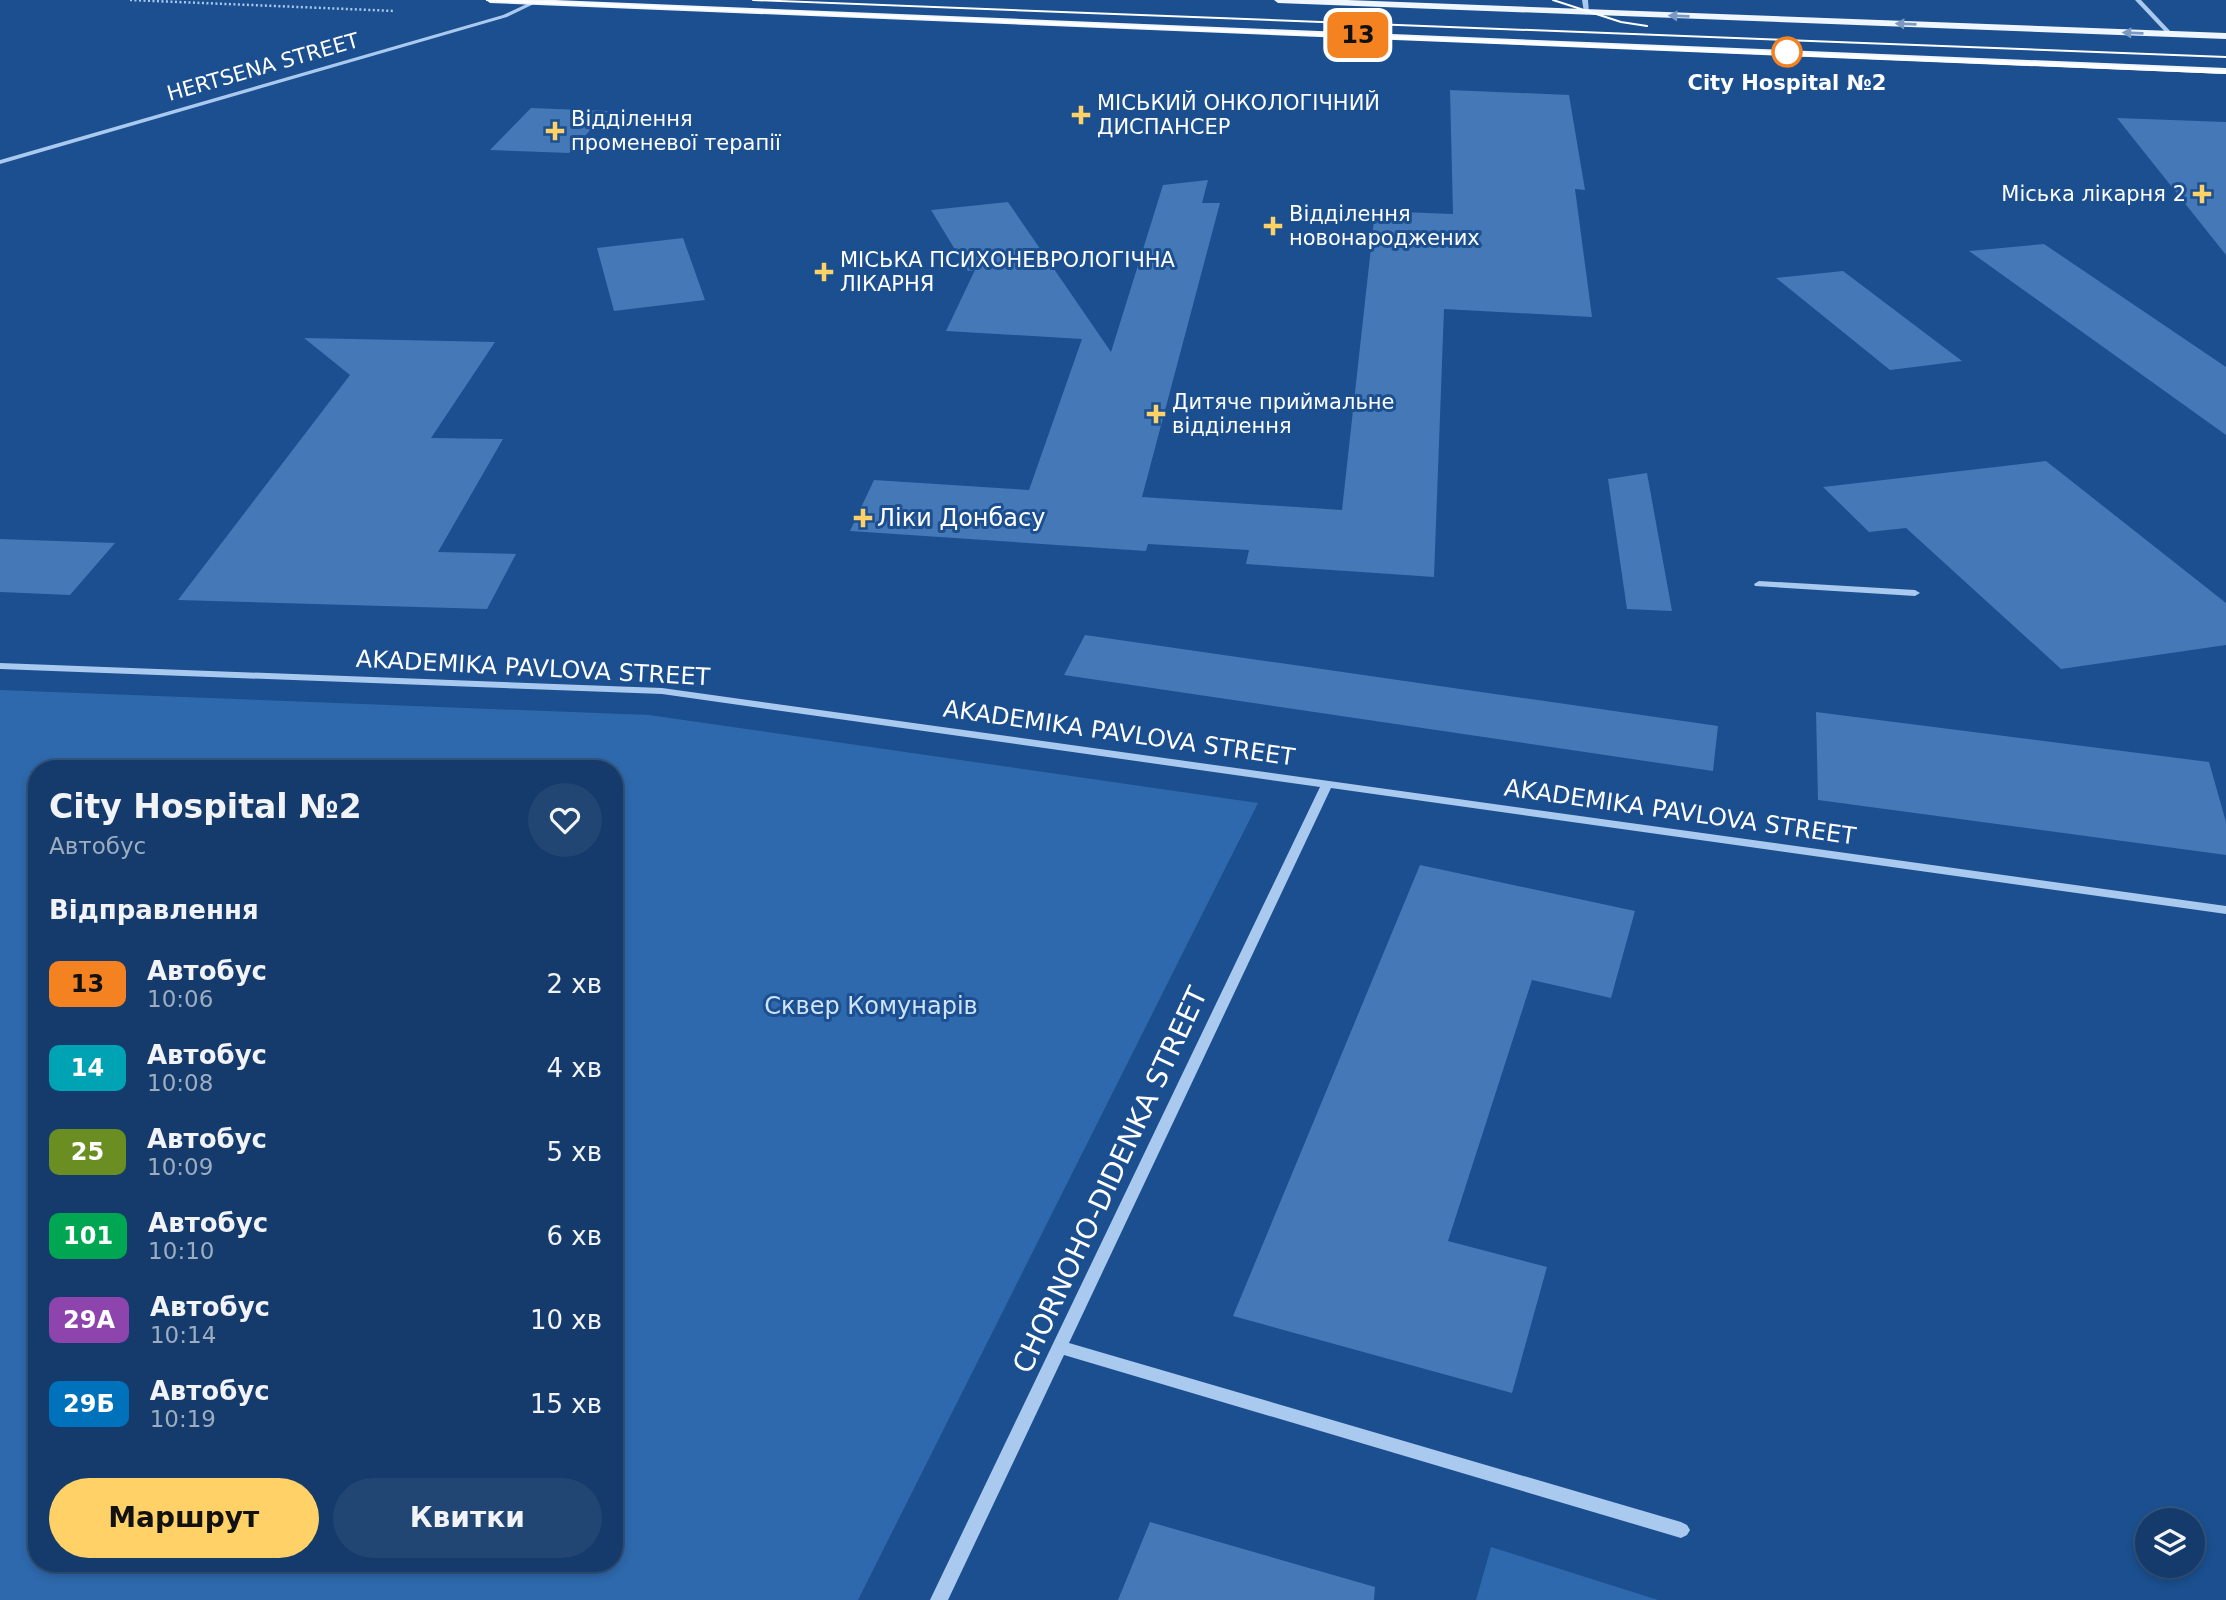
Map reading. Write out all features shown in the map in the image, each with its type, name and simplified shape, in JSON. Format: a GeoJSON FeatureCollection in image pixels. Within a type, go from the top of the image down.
{"type":"FeatureCollection","features":[{"type":"Feature","properties":{"kind":"main road"},"geometry":{"type":"LineString","coordinates":[[490,0],[2226,71]]}},
{"type":"Feature","properties":{"kind":"main road"},"geometry":{"type":"LineString","coordinates":[[1278,0],[2226,36]]}},
{"type":"Feature","properties":{"kind":"street"},"geometry":{"type":"LineString","coordinates":[[1585,0],[1587,12]]}},
{"type":"Feature","properties":{"kind":"street"},"geometry":{"type":"LineString","coordinates":[[2138,0],[2170,34]]}},
{"type":"Feature","properties":{"kind":"street","name":"HERTSENA STREET"},"geometry":{"type":"LineString","coordinates":[[0,162],[505,16],[536,1]]}},
{"type":"Feature","properties":{"kind":"street"},"geometry":{"type":"LineString","coordinates":[[1759,584],[1915,593]]}},
{"type":"Feature","properties":{"kind":"street","name":"AKADEMIKA PAVLOVA STREET"},"geometry":{"type":"LineString","coordinates":[[0,666],[662,691],[2226,910]]}},
{"type":"Feature","properties":{"kind":"street","name":"CHORNOHO-DIDENKA STREET"},"geometry":{"type":"LineString","coordinates":[[939,1600],[1328,783]]}},
{"type":"Feature","properties":{"kind":"street"},"geometry":{"type":"LineString","coordinates":[[1060,1347],[1681,1530]]}},
{"type":"Feature","properties":{"kind":"green space","name":"Сквер Комунарів"},"geometry":{"type":"Polygon","coordinates":[[[0,690],[649,715],[1258,803],[858,1600],[0,1600],[0,690]]]}},
{"type":"Feature","properties":{"kind":"green space"},"geometry":{"type":"Polygon","coordinates":[[[1491,1547],[1658,1600],[1476,1600],[1491,1547]]]}},
{"type":"Feature","properties":{"kind":"building"},"geometry":{"type":"Polygon","coordinates":[[[1450,90],[1569,95],[1585,190],[1575,189],[1592,317],[1444,309],[1434,577],[1246,564],[1249,550],[1148,544],[1146,551],[850,531],[874,480],[1029,490],[1082,339],[946,331],[975,270],[968,271],[931,210],[1008,202],[1111,352],[1163,185],[1208,180],[1202,203],[1220,203],[1142,497],[1342,510],[1375,211],[1453,214],[1450,90]]]}},
{"type":"Feature","properties":{"kind":"building"},"geometry":{"type":"Polygon","coordinates":[[[531,108],[608,111],[569,153],[490,150],[531,108]]]}},
{"type":"Feature","properties":{"kind":"building","name":"Міська лікарня 2"},"geometry":{"type":"Polygon","coordinates":[[[2117,118],[2226,122],[2226,255],[2117,118]]]}},
{"type":"Feature","properties":{"kind":"building"},"geometry":{"type":"Polygon","coordinates":[[[683,238],[705,300],[614,311],[597,248],[683,238]]]}},
{"type":"Feature","properties":{"kind":"building"},"geometry":{"type":"Polygon","coordinates":[[[2044,244],[2226,367],[2226,435],[1969,251],[2044,244]]]}},
{"type":"Feature","properties":{"kind":"building"},"geometry":{"type":"Polygon","coordinates":[[[1843,271],[1962,361],[1890,370],[1776,278],[1843,271]]]}},
{"type":"Feature","properties":{"kind":"building"},"geometry":{"type":"Polygon","coordinates":[[[304,338],[495,342],[431,438],[503,439],[438,552],[516,554],[487,609],[178,600],[350,375],[304,338]]]}},
{"type":"Feature","properties":{"kind":"building"},"geometry":{"type":"Polygon","coordinates":[[[2046,461],[2226,603],[2226,645],[2061,669],[1906,528],[1869,532],[1823,487],[2046,461]]]}},
{"type":"Feature","properties":{"kind":"building"},"geometry":{"type":"Polygon","coordinates":[[[1647,473],[1672,611],[1627,609],[1608,479],[1647,473]]]}},
{"type":"Feature","properties":{"kind":"building"},"geometry":{"type":"Polygon","coordinates":[[[0,539],[115,543],[70,595],[0,592],[0,539]]]}},
{"type":"Feature","properties":{"kind":"building"},"geometry":{"type":"Polygon","coordinates":[[[1085,635],[1718,726],[1713,771],[1064,675],[1085,635]]]}},
{"type":"Feature","properties":{"kind":"building"},"geometry":{"type":"Polygon","coordinates":[[[1816,712],[2209,762],[2226,822],[2226,855],[1818,800],[1816,712]]]}},
{"type":"Feature","properties":{"kind":"building"},"geometry":{"type":"Polygon","coordinates":[[[1420,865],[1635,911],[1611,998],[1532,980],[1448,1241],[1547,1267],[1512,1393],[1233,1316],[1420,865]]]}},
{"type":"Feature","properties":{"kind":"building"},"geometry":{"type":"Polygon","coordinates":[[[1150,1522],[1375,1587],[1374,1600],[1118,1600],[1150,1522]]]}},
{"type":"Feature","properties":{"kind":"tram line"},"geometry":{"type":"LineString","coordinates":[[753,0],[2226,57]]}},
{"type":"Feature","properties":{"kind":"tram line"},"geometry":{"type":"LineString","coordinates":[[1553,0],[1621,22],[1647,26]]}},
{"type":"Feature","properties":{"kind":"bus line","name":"13"},"geometry":{"type":"LineString","coordinates":[[490,0],[2226,71]]}},
{"type":"Feature","properties":{"kind":"place","name":"City Hospital №2"},"geometry":{"type":"Point","coordinates":[1787,52]}},
{"type":"Feature","properties":{"kind":"place","name":"МІСЬКИЙ ОНКОЛОГІЧНИЙ ДИСПАНСЕР"},"geometry":{"type":"Point","coordinates":[1081,115]}},
{"type":"Feature","properties":{"kind":"place","name":"Відділення променевої терапії"},"geometry":{"type":"Point","coordinates":[555,131]}},
{"type":"Feature","properties":{"kind":"place","name":"Міська лікарня 2"},"geometry":{"type":"Point","coordinates":[2202,194]}},
{"type":"Feature","properties":{"kind":"place","name":"Відділення новонароджених"},"geometry":{"type":"Point","coordinates":[1273,226]}},
{"type":"Feature","properties":{"kind":"place","name":"МІСЬКА ПСИХОНЕВРОЛОГІЧНА ЛІКАРНЯ"},"geometry":{"type":"Point","coordinates":[824,272]}},
{"type":"Feature","properties":{"kind":"place","name":"Дитяче приймальне відділення"},"geometry":{"type":"Point","coordinates":[1156,414]}},
{"type":"Feature","properties":{"kind":"place","name":"Ліки Донбасу"},"geometry":{"type":"Point","coordinates":[863,518]}}]}
